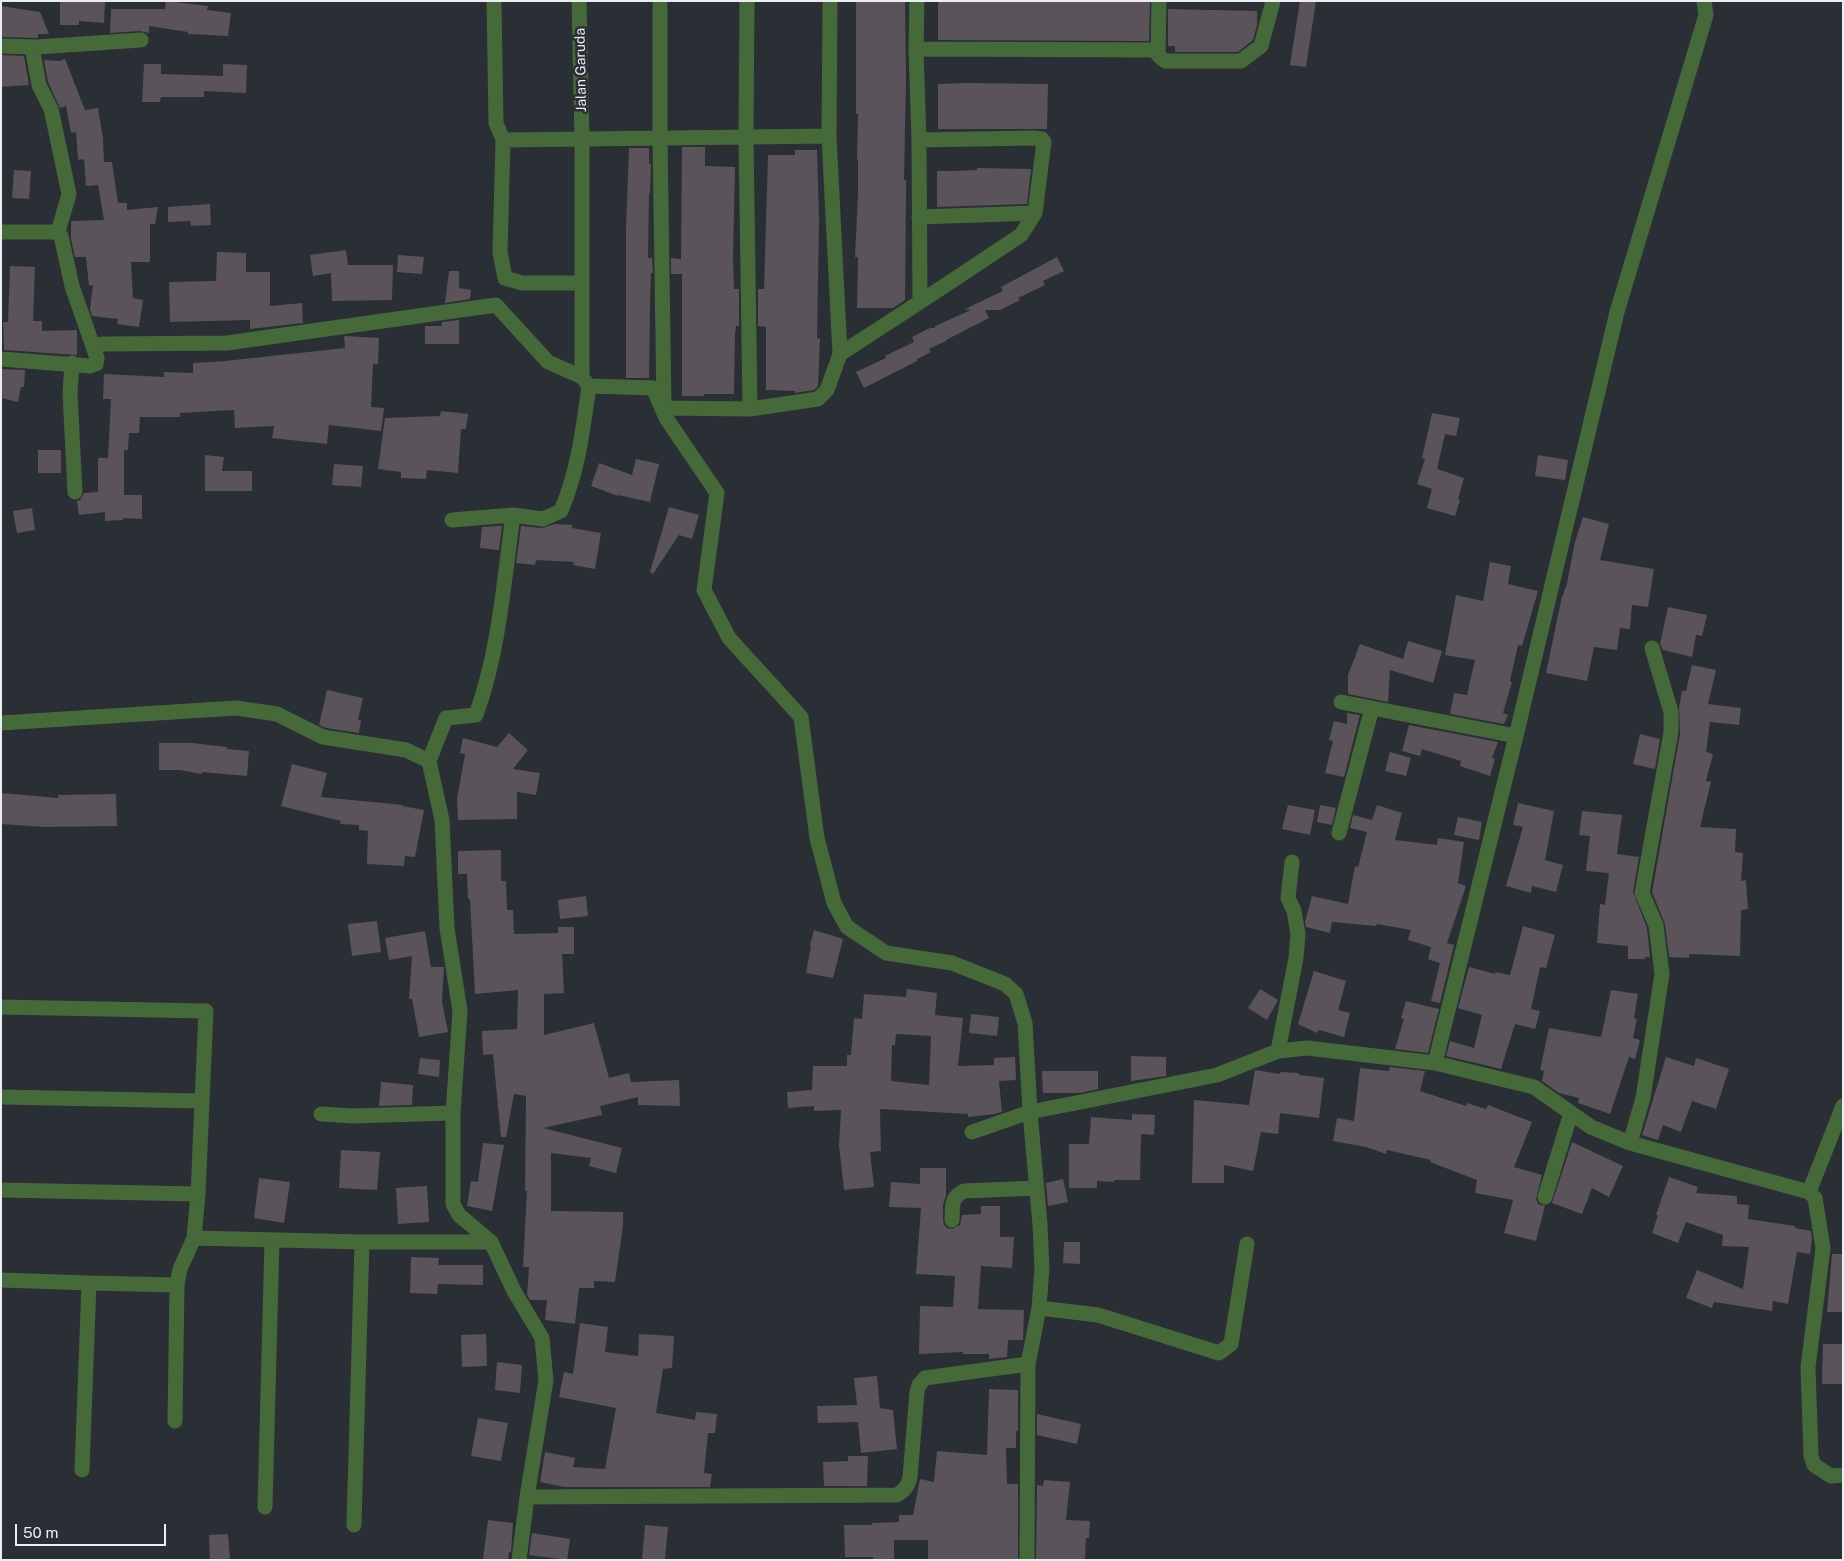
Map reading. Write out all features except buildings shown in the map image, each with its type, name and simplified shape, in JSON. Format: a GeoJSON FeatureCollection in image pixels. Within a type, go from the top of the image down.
{"type":"FeatureCollection","features":[{"type":"Feature","properties":{"kind":"street"},"geometry":{"type":"LineString","coordinates":[[494,1],[496,123],[503,140],[500,252],[504,278],[522,283],[582,283]]}},
{"type":"Feature","properties":{"kind":"street","name":"Jalan Garuda"},"geometry":{"type":"LineString","coordinates":[[452,520],[513,515],[543,519],[561,511],[579,452],[586,382],[582,283],[582,139],[579,1]]}},
{"type":"Feature","properties":{"kind":"street"},"geometry":{"type":"LineString","coordinates":[[660,1],[664,410]]}},
{"type":"Feature","properties":{"kind":"street"},"geometry":{"type":"LineString","coordinates":[[747,1],[746,137],[750,409]]}},
{"type":"Feature","properties":{"kind":"street"},"geometry":{"type":"LineString","coordinates":[[664,410],[750,409],[818,399],[827,390],[840,354],[829,136],[830,1]]}},
{"type":"Feature","properties":{"kind":"street"},"geometry":{"type":"LineString","coordinates":[[917,1],[920,302]]}},
{"type":"Feature","properties":{"kind":"street"},"geometry":{"type":"LineString","coordinates":[[1159,1],[1157,50],[1158,55],[1165,61],[1241,61],[1261,46],[1272,1]]}},
{"type":"Feature","properties":{"kind":"street"},"geometry":{"type":"LineString","coordinates":[[1435,1063],[1516,736],[1617,312],[1706,15],[1704,1]]}},
{"type":"Feature","properties":{"kind":"street"},"geometry":{"type":"LineString","coordinates":[[1,46],[141,40]]}},
{"type":"Feature","properties":{"kind":"street"},"geometry":{"type":"LineString","coordinates":[[1,360],[72,363],[90,366],[96,364],[97,358],[72,286],[61,236],[58,232],[69,194],[50,110],[39,85],[32,46]]}},
{"type":"Feature","properties":{"kind":"street"},"geometry":{"type":"LineString","coordinates":[[916,49],[1157,50]]}},
{"type":"Feature","properties":{"kind":"street"},"geometry":{"type":"LineString","coordinates":[[503,140],[829,136]]}},
{"type":"Feature","properties":{"kind":"street"},"geometry":{"type":"LineString","coordinates":[[840,354],[1021,235],[1035,214],[1044,142],[1042,139],[919,140]]}},
{"type":"Feature","properties":{"kind":"street"},"geometry":{"type":"LineString","coordinates":[[919,217],[1035,214]]}},
{"type":"Feature","properties":{"kind":"street"},"geometry":{"type":"LineString","coordinates":[[1,232],[58,232]]}},
{"type":"Feature","properties":{"kind":"street"},"geometry":{"type":"LineString","coordinates":[[93,345],[227,343],[496,305],[548,362],[586,382],[653,388],[664,410],[717,493],[704,590],[729,638],[801,717],[817,838],[834,903],[847,927],[886,953],[952,964],[1005,984],[1016,994],[1025,1023],[1042,1268],[1039,1308],[1028,1364],[1027,1560]]}},
{"type":"Feature","properties":{"kind":"street"},"geometry":{"type":"LineString","coordinates":[[72,363],[70,393],[75,492]]}},
{"type":"Feature","properties":{"kind":"street"},"geometry":{"type":"LineString","coordinates":[[513,515],[502,599],[486,688],[476,715],[446,718],[429,761],[442,820],[447,928],[460,1010],[453,1113],[453,1204],[459,1215],[491,1242],[514,1291],[542,1338],[546,1380],[519,1560]]}},
{"type":"Feature","properties":{"kind":"street"},"geometry":{"type":"LineString","coordinates":[[1630,1144],[1643,1098],[1662,974],[1656,926],[1642,893],[1671,732],[1671,712],[1652,648]]}},
{"type":"Feature","properties":{"kind":"street"},"geometry":{"type":"LineString","coordinates":[[1341,702],[1516,736]]}},
{"type":"Feature","properties":{"kind":"street"},"geometry":{"type":"LineString","coordinates":[[1,723],[236,708],[277,714],[323,737],[406,750],[429,761]]}},
{"type":"Feature","properties":{"kind":"street"},"geometry":{"type":"LineString","coordinates":[[1339,833],[1372,708]]}},
{"type":"Feature","properties":{"kind":"street"},"geometry":{"type":"LineString","coordinates":[[1278,1051],[1296,958],[1298,934],[1294,911],[1288,898],[1292,862]]}},
{"type":"Feature","properties":{"kind":"street"},"geometry":{"type":"LineString","coordinates":[[1,1007],[206,1011],[198,1194],[194,1238],[180,1269],[177,1285],[175,1421]]}},
{"type":"Feature","properties":{"kind":"street"},"geometry":{"type":"LineString","coordinates":[[972,1132],[1030,1112],[1217,1075],[1278,1051],[1308,1048],[1435,1063],[1534,1086],[1591,1127],[1630,1144],[1809,1192],[1815,1198],[1823,1248],[1808,1367],[1811,1456],[1814,1465],[1831,1476],[1843,1475]]}},
{"type":"Feature","properties":{"kind":"street"},"geometry":{"type":"LineString","coordinates":[[1,1097],[202,1101]]}},
{"type":"Feature","properties":{"kind":"street"},"geometry":{"type":"LineString","coordinates":[[1809,1192],[1843,1106]]}},
{"type":"Feature","properties":{"kind":"street"},"geometry":{"type":"LineString","coordinates":[[321,1114],[353,1116],[453,1113]]}},
{"type":"Feature","properties":{"kind":"street"},"geometry":{"type":"LineString","coordinates":[[1545,1197],[1571,1113]]}},
{"type":"Feature","properties":{"kind":"street"},"geometry":{"type":"LineString","coordinates":[[952,1220],[954,1199],[956,1195],[964,1190],[1037,1188]]}},
{"type":"Feature","properties":{"kind":"street"},"geometry":{"type":"LineString","coordinates":[[1,1190],[198,1194]]}},
{"type":"Feature","properties":{"kind":"street"},"geometry":{"type":"LineString","coordinates":[[194,1238],[362,1242],[491,1242]]}},
{"type":"Feature","properties":{"kind":"street"},"geometry":{"type":"LineString","coordinates":[[265,1507],[272,1240]]}},
{"type":"Feature","properties":{"kind":"street"},"geometry":{"type":"LineString","coordinates":[[354,1525],[362,1242]]}},
{"type":"Feature","properties":{"kind":"street"},"geometry":{"type":"LineString","coordinates":[[1039,1308],[1098,1315],[1219,1353],[1230,1344],[1247,1244]]}},
{"type":"Feature","properties":{"kind":"street"},"geometry":{"type":"LineString","coordinates":[[1,1280],[177,1285]]}},
{"type":"Feature","properties":{"kind":"street"},"geometry":{"type":"LineString","coordinates":[[82,1470],[89,1283]]}},
{"type":"Feature","properties":{"kind":"street"},"geometry":{"type":"LineString","coordinates":[[527,1497],[897,1496],[908,1486],[918,1392],[922,1380],[964,1372],[1028,1364]]}}]}
